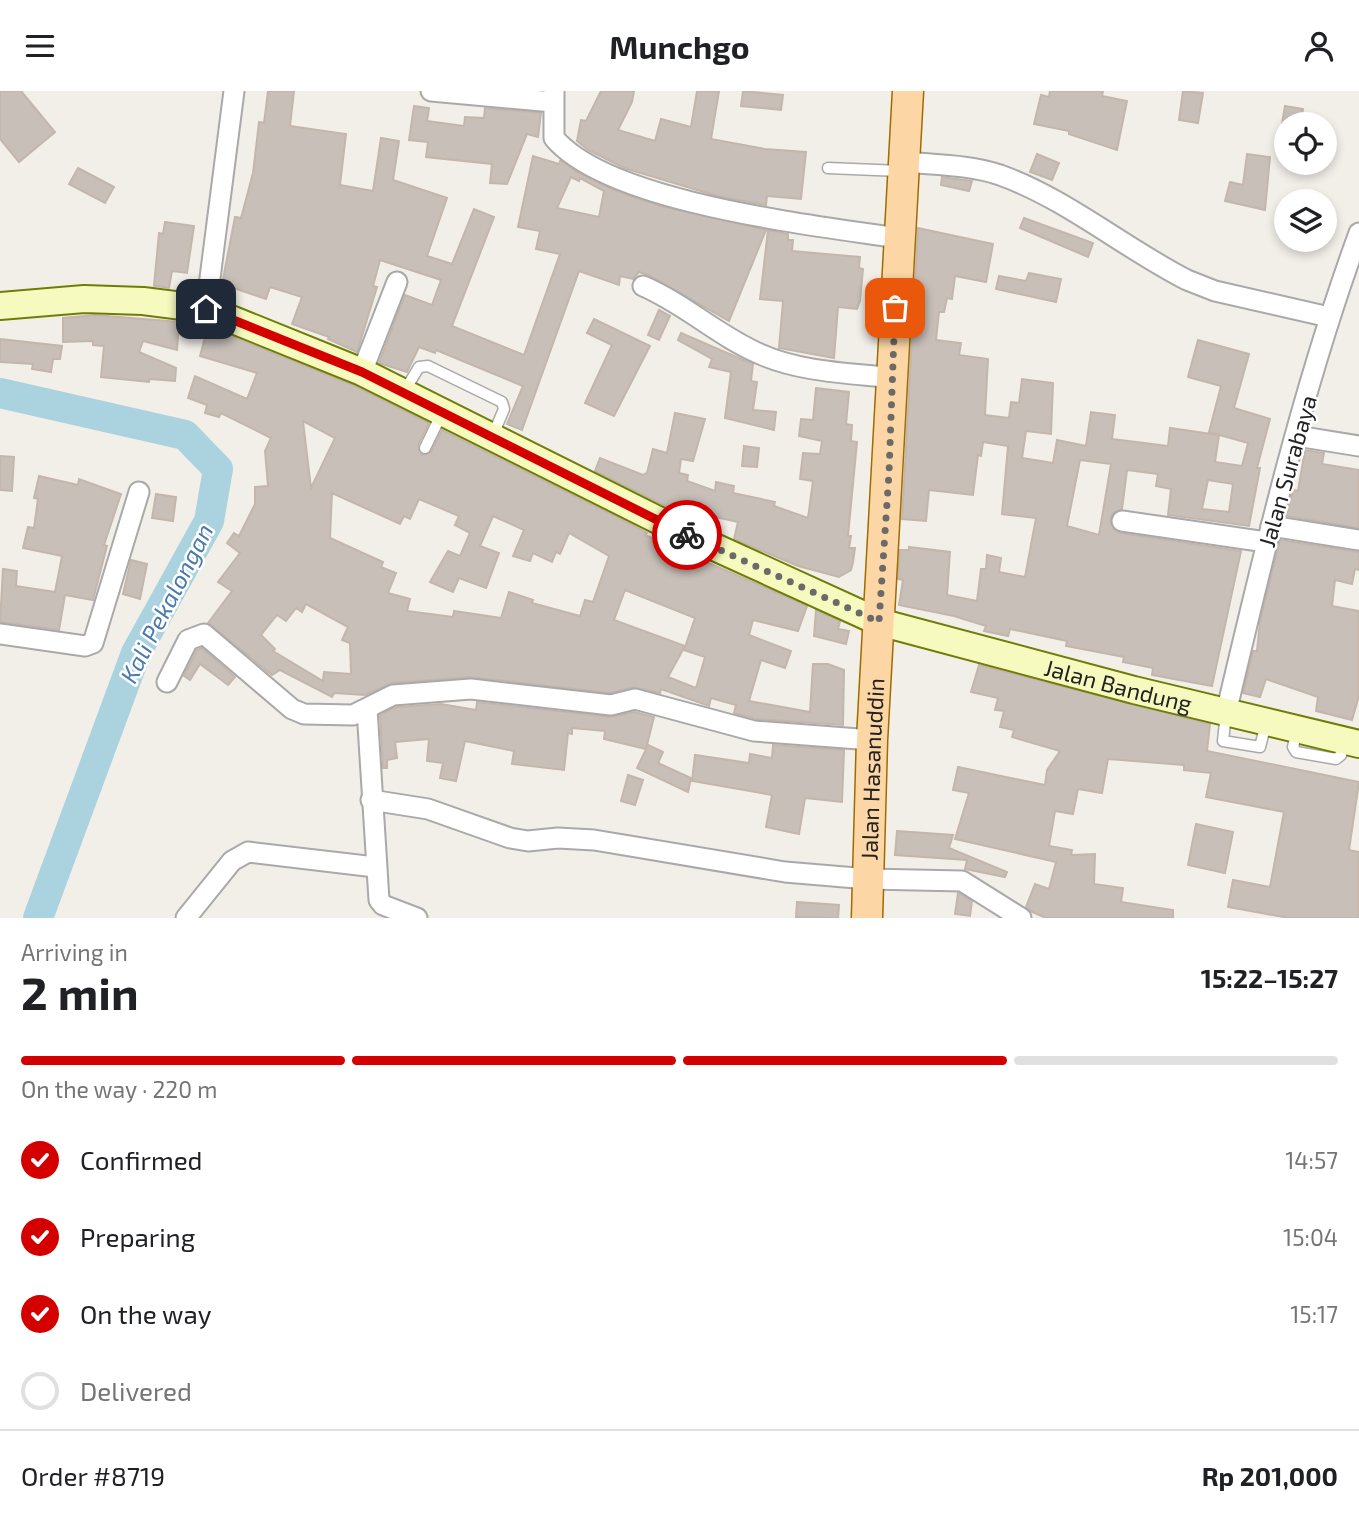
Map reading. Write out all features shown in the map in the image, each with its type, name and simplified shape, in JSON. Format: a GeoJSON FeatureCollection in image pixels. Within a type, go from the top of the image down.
{"type":"FeatureCollection","features":[{"type":"Feature","properties":{"kind":"main road","name":"Jalan Hasanuddin"},"geometry":{"type":"LineString","coordinates":[[867,918],[872,740],[908,91]]}},
{"type":"Feature","properties":{"kind":"main road","name":"Jalan Bandung"},"geometry":{"type":"LineString","coordinates":[[0,306],[84,299],[143,301],[206,309],[362,372],[686,534],[879,622],[1226,713],[1352,742]]}},
{"type":"Feature","properties":{"kind":"street"},"geometry":{"type":"LineString","coordinates":[[206,309],[234,91]]}},
{"type":"Feature","properties":{"kind":"street"},"geometry":{"type":"LineString","coordinates":[[431,91],[554,96],[552,130],[561,146],[592,168],[637,187],[757,216],[898,238]]}},
{"type":"Feature","properties":{"kind":"street"},"geometry":{"type":"LineString","coordinates":[[895,91],[908,91]]}},
{"type":"Feature","properties":{"kind":"street"},"geometry":{"type":"LineString","coordinates":[[904,167],[978,169],[999,175],[1029,187],[1187,280],[1215,291],[1329,317]]}},
{"type":"Feature","properties":{"kind":"street","name":"Jalan Surabaya"},"geometry":{"type":"LineString","coordinates":[[1226,713],[1269,534],[1329,317],[1353,268],[1359,233]]}},
{"type":"Feature","properties":{"kind":"street"},"geometry":{"type":"LineString","coordinates":[[362,372],[397,282]]}},
{"type":"Feature","properties":{"kind":"street"},"geometry":{"type":"LineString","coordinates":[[643,286],[667,297],[762,355],[799,365],[893,378]]}},
{"type":"Feature","properties":{"kind":"street"},"geometry":{"type":"LineString","coordinates":[[1297,436],[1359,446]]}},
{"type":"Feature","properties":{"kind":"street"},"geometry":{"type":"LineString","coordinates":[[0,634],[85,646],[93,643],[139,492]]}},
{"type":"Feature","properties":{"kind":"street"},"geometry":{"type":"LineString","coordinates":[[1122,521],[1359,540]]}},
{"type":"Feature","properties":{"kind":"street"},"geometry":{"type":"LineString","coordinates":[[167,682],[188,640],[204,635],[298,712],[353,715],[367,709],[372,703],[393,695],[471,689],[611,705],[635,699],[754,731],[872,740]]}},
{"type":"Feature","properties":{"kind":"street"},"geometry":{"type":"LineString","coordinates":[[367,709],[375,867],[380,903],[417,918]]}},
{"type":"Feature","properties":{"kind":"street"},"geometry":{"type":"LineString","coordinates":[[371,800],[428,809],[461,818],[510,838],[528,841],[558,838],[594,841],[785,872],[868,879],[962,881],[1021,918]]}},
{"type":"Feature","properties":{"kind":"street"},"geometry":{"type":"LineString","coordinates":[[186,918],[232,861],[248,852],[375,867]]}},
{"type":"Feature","properties":{"kind":"lane"},"geometry":{"type":"LineString","coordinates":[[828,168],[904,167]]}},
{"type":"Feature","properties":{"kind":"lane"},"geometry":{"type":"LineString","coordinates":[[404,393],[419,367],[428,366],[502,402],[504,409],[492,437]]}},
{"type":"Feature","properties":{"kind":"lane"},"geometry":{"type":"LineString","coordinates":[[425,449],[442,412]]}},
{"type":"Feature","properties":{"kind":"building"},"geometry":{"type":"Polygon","coordinates":[[[0,91],[21,91],[55,132],[19,162],[0,139],[0,91]]]}},
{"type":"Feature","properties":{"kind":"building"},"geometry":{"type":"Polygon","coordinates":[[[268,91],[294,91],[290,126],[346,134],[340,185],[373,191],[381,138],[399,141],[393,180],[447,198],[427,256],[452,264],[474,209],[494,217],[452,326],[524,355],[560,254],[536,249],[540,231],[518,227],[533,156],[559,164],[561,159],[575,171],[614,190],[661,206],[766,230],[729,321],[639,272],[633,279],[620,276],[619,285],[579,271],[522,430],[507,424],[523,386],[436,350],[435,353],[419,347],[407,372],[379,363],[405,295],[432,305],[441,280],[380,260],[373,286],[377,287],[357,352],[328,339],[329,337],[292,324],[302,297],[270,287],[266,299],[222,284],[235,217],[241,218],[253,173],[259,122],[264,123],[268,91]],[[571,177],[557,208],[599,217],[604,191],[580,178],[579,181],[571,177]]]}},
{"type":"Feature","properties":{"kind":"building"},"geometry":{"type":"Polygon","coordinates":[[[601,91],[634,91],[632,102],[618,130],[655,141],[661,119],[691,127],[697,91],[719,91],[711,139],[765,149],[806,152],[801,199],[767,196],[766,205],[717,196],[624,168],[588,150],[577,141],[581,120],[586,121],[601,91]]]}},
{"type":"Feature","properties":{"kind":"building"},"geometry":{"type":"Polygon","coordinates":[[[743,91],[783,95],[781,110],[741,106],[743,91]]]}},
{"type":"Feature","properties":{"kind":"building"},"geometry":{"type":"Polygon","coordinates":[[[1050,91],[1103,91],[1102,96],[1127,101],[1117,150],[1069,134],[1069,131],[1034,124],[1041,95],[1049,97],[1050,91]]]}},
{"type":"Feature","properties":{"kind":"building"},"geometry":{"type":"Polygon","coordinates":[[[1183,91],[1203,93],[1198,123],[1179,120],[1183,91]]]}},
{"type":"Feature","properties":{"kind":"building"},"geometry":{"type":"Polygon","coordinates":[[[414,106],[429,108],[427,121],[464,126],[465,117],[484,118],[485,108],[541,113],[538,137],[527,134],[507,184],[490,183],[492,164],[426,157],[428,142],[409,140],[414,106]]]}},
{"type":"Feature","properties":{"kind":"building"},"geometry":{"type":"Polygon","coordinates":[[[1285,106],[1303,109],[1303,112],[1284,112],[1285,106]]]}},
{"type":"Feature","properties":{"kind":"building"},"geometry":{"type":"Polygon","coordinates":[[[1037,154],[1059,163],[1052,180],[1030,172],[1037,154]]]}},
{"type":"Feature","properties":{"kind":"building"},"geometry":{"type":"Polygon","coordinates":[[[1247,154],[1270,157],[1265,210],[1225,201],[1230,182],[1243,185],[1247,154]]]}},
{"type":"Feature","properties":{"kind":"building"},"geometry":{"type":"Polygon","coordinates":[[[78,168],[114,187],[105,203],[69,184],[78,168]]]}},
{"type":"Feature","properties":{"kind":"building"},"geometry":{"type":"Polygon","coordinates":[[[942,177],[972,181],[969,191],[941,185],[942,177]]]}},
{"type":"Feature","properties":{"kind":"building"},"geometry":{"type":"Polygon","coordinates":[[[1024,218],[1093,243],[1088,257],[1020,228],[1024,218]]]}},
{"type":"Feature","properties":{"kind":"building"},"geometry":{"type":"Polygon","coordinates":[[[165,222],[194,226],[187,273],[172,271],[169,288],[154,286],[159,233],[163,234],[165,222]]]}},
{"type":"Feature","properties":{"kind":"building"},"geometry":{"type":"Polygon","coordinates":[[[918,228],[993,244],[986,282],[955,276],[952,299],[947,298],[944,312],[939,312],[936,340],[961,343],[959,355],[988,359],[985,415],[1009,418],[1011,402],[1019,403],[1022,379],[1053,383],[1051,434],[1026,431],[1022,458],[1053,463],[1057,440],[1086,446],[1091,412],[1115,415],[1112,439],[1168,446],[1170,428],[1219,435],[1215,462],[1242,466],[1248,443],[1209,432],[1221,386],[1188,377],[1198,340],[1249,354],[1234,408],[1270,419],[1257,468],[1260,468],[1249,526],[1168,515],[1171,489],[1156,486],[1158,474],[1127,470],[1122,509],[1113,513],[1110,520],[1114,530],[1120,533],[1241,551],[1212,686],[1152,675],[1153,668],[1123,662],[1124,657],[1066,646],[1067,641],[1010,629],[1008,636],[984,631],[986,626],[954,616],[899,605],[903,580],[898,579],[900,550],[909,550],[909,547],[950,552],[947,595],[977,601],[981,569],[986,569],[987,555],[1001,558],[999,572],[1025,577],[1036,518],[1002,514],[1008,446],[983,442],[981,456],[978,455],[973,495],[929,490],[926,521],[902,519],[918,228]],[[1080,460],[1067,526],[1099,535],[1111,464],[1080,460]],[[1208,480],[1202,509],[1229,512],[1233,484],[1208,480]]]}},
{"type":"Feature","properties":{"kind":"building"},"geometry":{"type":"Polygon","coordinates":[[[768,230],[788,234],[788,240],[793,240],[792,251],[860,257],[859,268],[863,269],[860,301],[857,309],[838,307],[834,358],[779,348],[783,301],[760,299],[768,230]]]}},
{"type":"Feature","properties":{"kind":"building"},"geometry":{"type":"Polygon","coordinates":[[[1029,273],[1061,279],[1056,302],[996,289],[999,276],[1026,281],[1029,273]]]}},
{"type":"Feature","properties":{"kind":"building"},"geometry":{"type":"Polygon","coordinates":[[[659,310],[670,316],[659,340],[648,335],[659,310]]]}},
{"type":"Feature","properties":{"kind":"building"},"geometry":{"type":"Polygon","coordinates":[[[95,315],[179,322],[177,350],[143,341],[139,352],[176,368],[175,381],[149,379],[149,382],[101,377],[104,346],[93,345],[93,341],[63,342],[63,318],[95,315]]]}},
{"type":"Feature","properties":{"kind":"building"},"geometry":{"type":"Polygon","coordinates":[[[594,319],[650,346],[614,416],[585,403],[612,345],[587,333],[594,319]]]}},
{"type":"Feature","properties":{"kind":"building"},"geometry":{"type":"Polygon","coordinates":[[[207,330],[229,335],[357,387],[429,423],[418,445],[422,455],[431,452],[442,430],[623,520],[647,533],[645,535],[807,606],[798,631],[753,620],[749,635],[791,651],[785,668],[761,660],[749,701],[810,712],[813,664],[828,664],[844,670],[843,725],[756,719],[734,713],[736,705],[711,698],[709,706],[661,689],[660,693],[633,687],[610,693],[470,677],[392,683],[365,695],[334,693],[332,697],[280,670],[272,675],[208,623],[232,591],[218,582],[240,553],[227,543],[234,533],[239,536],[255,504],[255,487],[268,486],[265,451],[271,438],[221,413],[219,417],[205,413],[207,405],[188,398],[195,376],[247,399],[257,373],[200,356],[207,330]],[[303,421],[311,488],[335,438],[303,421]],[[332,493],[330,538],[383,562],[381,567],[396,573],[388,593],[410,599],[407,611],[453,617],[454,611],[501,618],[509,592],[533,600],[532,603],[580,616],[585,600],[593,602],[609,556],[569,533],[560,554],[556,552],[552,562],[533,553],[530,561],[513,556],[524,530],[493,516],[480,546],[499,553],[486,588],[459,578],[453,592],[430,582],[448,551],[460,556],[470,533],[455,525],[459,516],[419,499],[410,519],[404,516],[400,524],[332,493]],[[625,590],[614,620],[685,646],[668,677],[696,688],[705,657],[684,650],[695,618],[625,590]],[[306,604],[302,612],[296,608],[286,621],[277,615],[261,635],[275,649],[273,651],[323,681],[324,672],[351,674],[350,643],[342,640],[348,627],[306,604]]]}},
{"type":"Feature","properties":{"kind":"building"},"geometry":{"type":"Polygon","coordinates":[[[681,333],[753,364],[751,381],[757,382],[753,410],[776,412],[774,430],[725,418],[731,372],[709,367],[712,359],[678,340],[681,333]]]}},
{"type":"Feature","properties":{"kind":"building"},"geometry":{"type":"Polygon","coordinates":[[[0,339],[62,346],[60,359],[53,359],[51,372],[32,369],[33,364],[0,362],[0,339]]]}},
{"type":"Feature","properties":{"kind":"building"},"geometry":{"type":"Polygon","coordinates":[[[816,388],[849,392],[846,424],[852,425],[851,441],[857,442],[848,536],[851,536],[849,548],[855,548],[851,570],[839,577],[798,566],[734,539],[738,522],[702,514],[700,520],[684,515],[595,471],[600,458],[643,475],[647,473],[653,449],[667,453],[675,413],[705,419],[693,461],[681,459],[679,473],[688,475],[687,481],[715,491],[716,482],[734,486],[733,493],[775,502],[774,506],[808,518],[813,481],[800,479],[803,453],[820,454],[822,441],[799,436],[801,419],[813,420],[816,388]]]}},
{"type":"Feature","properties":{"kind":"building"},"geometry":{"type":"Polygon","coordinates":[[[744,446],[759,448],[757,467],[742,466],[744,446]]]}},
{"type":"Feature","properties":{"kind":"building"},"geometry":{"type":"Polygon","coordinates":[[[1305,450],[1324,453],[1322,464],[1359,470],[1359,528],[1286,516],[1293,490],[1298,491],[1305,450]]]}},
{"type":"Feature","properties":{"kind":"building"},"geometry":{"type":"Polygon","coordinates":[[[0,456],[14,457],[12,491],[0,490],[0,456]]]}},
{"type":"Feature","properties":{"kind":"building"},"geometry":{"type":"Polygon","coordinates":[[[39,476],[78,485],[79,479],[121,494],[104,545],[107,546],[93,600],[65,595],[59,630],[0,622],[3,569],[17,571],[16,586],[55,592],[62,556],[23,548],[28,527],[34,528],[38,499],[34,498],[39,476]]]}},
{"type":"Feature","properties":{"kind":"building"},"geometry":{"type":"Polygon","coordinates":[[[156,494],[176,497],[173,521],[152,518],[156,494]]]}},
{"type":"Feature","properties":{"kind":"building"},"geometry":{"type":"Polygon","coordinates":[[[1280,540],[1359,552],[1359,570],[1355,569],[1352,584],[1335,580],[1332,606],[1359,611],[1359,696],[1352,720],[1316,711],[1318,697],[1266,679],[1260,697],[1243,693],[1253,651],[1257,651],[1260,621],[1280,540]]]}},
{"type":"Feature","properties":{"kind":"building"},"geometry":{"type":"Polygon","coordinates":[[[131,560],[147,564],[140,599],[123,594],[131,560]]]}},
{"type":"Feature","properties":{"kind":"building"},"geometry":{"type":"Polygon","coordinates":[[[816,610],[840,621],[838,629],[849,631],[846,644],[814,636],[816,610]]]}},
{"type":"Feature","properties":{"kind":"building"},"geometry":{"type":"Polygon","coordinates":[[[202,648],[235,677],[228,685],[200,664],[190,680],[184,676],[197,650],[202,648]]]}},
{"type":"Feature","properties":{"kind":"building"},"geometry":{"type":"Polygon","coordinates":[[[979,665],[1210,724],[1207,751],[1359,782],[1349,850],[1359,852],[1359,918],[1289,918],[1228,907],[1233,880],[1270,887],[1284,812],[1206,797],[1211,773],[1184,770],[1184,765],[1108,759],[1102,793],[1078,789],[1073,814],[1055,811],[1049,846],[1072,850],[1071,855],[1095,854],[1094,884],[1123,888],[1121,902],[1173,910],[1173,918],[1046,918],[1032,912],[1026,907],[1035,884],[1049,889],[1056,862],[955,839],[969,793],[953,790],[958,767],[1045,785],[1047,770],[1060,751],[1012,737],[1014,730],[1000,727],[1004,711],[995,710],[998,698],[971,692],[979,665]]]}},
{"type":"Feature","properties":{"kind":"building"},"geometry":{"type":"Polygon","coordinates":[[[477,702],[610,717],[635,712],[654,717],[646,749],[604,739],[605,731],[572,728],[572,734],[568,733],[564,770],[512,764],[514,751],[465,741],[456,781],[440,778],[443,763],[427,761],[429,739],[395,742],[397,758],[387,760],[387,768],[383,768],[380,715],[396,707],[441,704],[476,710],[477,702]]]}},
{"type":"Feature","properties":{"kind":"building"},"geometry":{"type":"Polygon","coordinates":[[[648,745],[663,752],[658,763],[691,778],[688,792],[637,768],[648,745]]]}},
{"type":"Feature","properties":{"kind":"building"},"geometry":{"type":"Polygon","coordinates":[[[773,745],[844,750],[842,802],[805,798],[799,834],[766,827],[772,795],[692,781],[695,755],[749,763],[750,754],[772,758],[773,745]]]}},
{"type":"Feature","properties":{"kind":"building"},"geometry":{"type":"Polygon","coordinates":[[[628,775],[643,780],[635,805],[621,801],[628,775]]]}},
{"type":"Feature","properties":{"kind":"building"},"geometry":{"type":"Polygon","coordinates":[[[1196,824],[1233,832],[1225,873],[1188,865],[1196,824]]]}},
{"type":"Feature","properties":{"kind":"building"},"geometry":{"type":"Polygon","coordinates":[[[897,831],[953,835],[949,848],[1007,872],[1005,877],[965,869],[967,860],[895,855],[897,831]]]}},
{"type":"Feature","properties":{"kind":"building"},"geometry":{"type":"Polygon","coordinates":[[[958,893],[972,901],[970,916],[955,914],[958,893]]]}},
{"type":"Feature","properties":{"kind":"building"},"geometry":{"type":"Polygon","coordinates":[[[797,902],[839,905],[838,918],[796,917],[797,902]]]}},
{"type":"Feature","properties":{"kind":"waterway","name":"Kali Pekalongan"},"geometry":{"type":"LineString","coordinates":[[0,393],[185,435],[218,469],[209,521],[136,653],[38,918]]}},
{"type":"Feature","properties":{"kind":"way so far"},"geometry":{"type":"LineString","coordinates":[[687,535],[879,622],[889,473],[895,308]]}},
{"type":"Feature","properties":{"kind":"route"},"geometry":{"type":"LineString","coordinates":[[206,309],[362,372],[687,535]]}}]}
